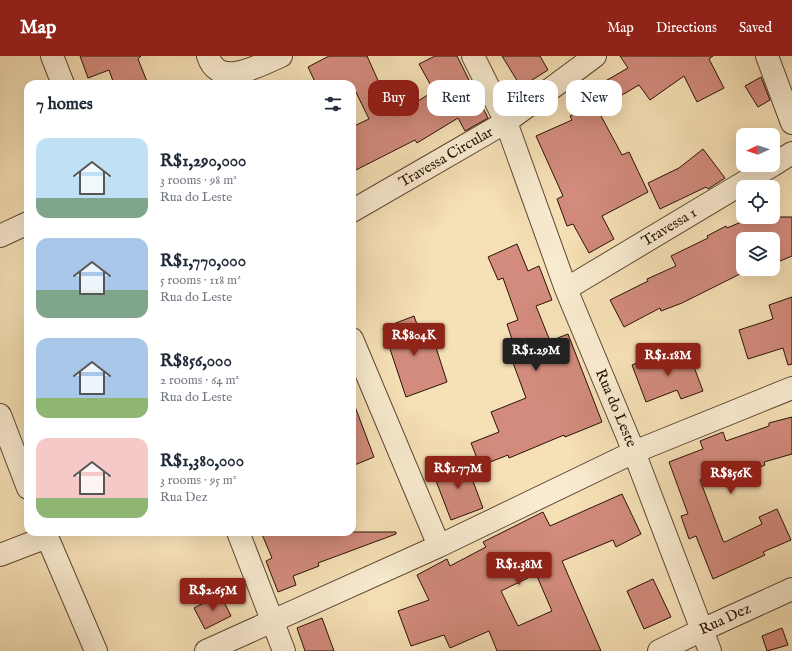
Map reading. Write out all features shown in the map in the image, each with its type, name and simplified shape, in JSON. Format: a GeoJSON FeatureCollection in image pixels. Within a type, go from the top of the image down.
{"type":"FeatureCollection","features":[{"type":"Feature","properties":{"kind":"street"},"geometry":{"type":"LineString","coordinates":[[52,56],[61,80]]}},
{"type":"Feature","properties":{"kind":"street"},"geometry":{"type":"LineString","coordinates":[[208,56],[211,65],[217,71],[231,74],[244,72],[281,56]]}},
{"type":"Feature","properties":{"kind":"street","name":"Rua do Leste"},"geometry":{"type":"LineString","coordinates":[[473,56],[506,122],[566,289],[634,452],[710,651]]}},
{"type":"Feature","properties":{"kind":"street","name":"Travessa Circular"},"geometry":{"type":"LineString","coordinates":[[356,210],[506,122],[595,56]]}},
{"type":"Feature","properties":{"kind":"street"},"geometry":{"type":"LineString","coordinates":[[767,56],[792,123]]}},
{"type":"Feature","properties":{"kind":"street","name":"Travessa 1"},"geometry":{"type":"LineString","coordinates":[[780,161],[792,154]]}},
{"type":"Feature","properties":{"kind":"street","name":"Travessa 1"},"geometry":{"type":"LineString","coordinates":[[566,289],[761,172]]}},
{"type":"Feature","properties":{"kind":"street"},"geometry":{"type":"LineString","coordinates":[[0,236],[24,225]]}},
{"type":"Feature","properties":{"kind":"street"},"geometry":{"type":"LineString","coordinates":[[356,349],[439,546]]}},
{"type":"Feature","properties":{"kind":"street"},"geometry":{"type":"LineString","coordinates":[[206,651],[439,546],[634,452],[792,388]]}},
{"type":"Feature","properties":{"kind":"street"},"geometry":{"type":"LineString","coordinates":[[0,415],[24,478]]}},
{"type":"Feature","properties":{"kind":"street"},"geometry":{"type":"LineString","coordinates":[[0,555],[42,536]]}},
{"type":"Feature","properties":{"kind":"street"},"geometry":{"type":"LineString","coordinates":[[47,536],[96,651]]}},
{"type":"Feature","properties":{"kind":"street"},"geometry":{"type":"LineString","coordinates":[[240,536],[284,651]]}},
{"type":"Feature","properties":{"kind":"street","name":"Rua Dez"},"geometry":{"type":"LineString","coordinates":[[659,651],[792,589]]}},
{"type":"Feature","properties":{"kind":"building"},"geometry":{"type":"Polygon","coordinates":[[[80,56],[141,56],[138,59],[146,80],[113,80],[109,70],[88,78],[80,56]]]}},
{"type":"Feature","properties":{"kind":"building"},"geometry":{"type":"Polygon","coordinates":[[[329,56],[367,56],[378,80],[368,80],[368,116],[419,116],[419,100],[427,95],[427,116],[485,116],[485,112],[488,118],[465,131],[458,118],[417,143],[415,140],[356,170],[356,125],[369,119],[356,92],[356,80],[314,80],[308,67],[329,56]]]}},
{"type":"Feature","properties":{"kind":"building"},"geometry":{"type":"Polygon","coordinates":[[[435,56],[457,56],[469,80],[428,80],[419,64],[435,56]]]}},
{"type":"Feature","properties":{"kind":"building"},"geometry":{"type":"Polygon","coordinates":[[[502,56],[540,56],[548,70],[532,80],[517,80],[502,56]]]}},
{"type":"Feature","properties":{"kind":"building"},"geometry":{"type":"Polygon","coordinates":[[[620,56],[713,56],[709,59],[724,88],[697,102],[684,76],[650,100],[639,85],[622,95],[622,80],[607,80],[628,68],[620,56]]]}},
{"type":"Feature","properties":{"kind":"building"},"geometry":{"type":"Polygon","coordinates":[[[761,77],[770,100],[758,107],[745,86],[761,77]]]}},
{"type":"Feature","properties":{"kind":"building"},"geometry":{"type":"Polygon","coordinates":[[[570,116],[601,116],[622,155],[629,152],[648,192],[602,216],[614,239],[589,253],[573,224],[567,226],[557,199],[563,196],[536,136],[572,120],[570,116]]]}},
{"type":"Feature","properties":{"kind":"building"},"geometry":{"type":"Polygon","coordinates":[[[703,149],[725,178],[708,189],[706,187],[660,209],[648,183],[679,168],[703,149]]]}},
{"type":"Feature","properties":{"kind":"building"},"geometry":{"type":"Polygon","coordinates":[[[780,217],[792,217],[792,256],[780,261],[780,232],[736,232],[736,276],[682,303],[661,311],[660,308],[624,327],[610,300],[648,281],[647,279],[676,266],[671,256],[708,238],[707,236],[726,226],[727,228],[736,224],[780,224],[780,217]]]}},
{"type":"Feature","properties":{"kind":"building"},"geometry":{"type":"Polygon","coordinates":[[[517,244],[528,271],[539,266],[552,300],[536,306],[550,341],[568,334],[602,422],[565,437],[564,435],[509,458],[508,455],[480,466],[471,443],[499,432],[491,412],[526,398],[512,360],[518,358],[507,324],[518,320],[503,278],[498,280],[488,257],[517,244]]]}},
{"type":"Feature","properties":{"kind":"building"},"geometry":{"type":"Polygon","coordinates":[[[792,297],[792,364],[788,365],[783,348],[748,359],[739,330],[773,319],[769,305],[792,297]]]}},
{"type":"Feature","properties":{"kind":"building"},"geometry":{"type":"Polygon","coordinates":[[[414,316],[422,338],[432,335],[447,382],[406,397],[383,328],[414,316]]]}},
{"type":"Feature","properties":{"kind":"building"},"geometry":{"type":"Polygon","coordinates":[[[688,351],[703,391],[681,399],[677,390],[646,402],[632,365],[652,357],[655,363],[688,351]]]}},
{"type":"Feature","properties":{"kind":"building"},"geometry":{"type":"Polygon","coordinates":[[[356,409],[374,457],[356,464],[356,409]]]}},
{"type":"Feature","properties":{"kind":"building"},"geometry":{"type":"Polygon","coordinates":[[[792,417],[792,454],[764,462],[765,465],[748,472],[745,463],[700,480],[723,541],[725,542],[762,524],[759,517],[777,509],[791,540],[763,552],[765,555],[713,579],[696,536],[689,539],[681,516],[688,514],[669,462],[703,449],[700,441],[723,432],[726,441],[769,426],[769,423],[792,417]]]}},
{"type":"Feature","properties":{"kind":"building"},"geometry":{"type":"Polygon","coordinates":[[[465,460],[483,508],[451,520],[433,473],[465,460]]]}},
{"type":"Feature","properties":{"kind":"building"},"geometry":{"type":"Polygon","coordinates":[[[622,494],[641,534],[616,547],[613,540],[562,561],[601,651],[497,651],[489,631],[450,648],[444,635],[411,646],[398,611],[429,600],[417,575],[447,559],[450,566],[486,547],[483,542],[543,512],[550,526],[622,494]],[[536,574],[501,591],[518,626],[552,611],[536,574]]]}},
{"type":"Feature","properties":{"kind":"building"},"geometry":{"type":"Polygon","coordinates":[[[356,532],[396,532],[396,534],[318,563],[319,566],[293,576],[296,585],[278,592],[266,561],[272,558],[263,536],[356,536],[356,532]]]}},
{"type":"Feature","properties":{"kind":"building"},"geometry":{"type":"Polygon","coordinates":[[[653,579],[671,617],[644,629],[627,591],[653,579]]]}},
{"type":"Feature","properties":{"kind":"building"},"geometry":{"type":"Polygon","coordinates":[[[220,594],[231,616],[205,629],[194,608],[220,594]]]}},
{"type":"Feature","properties":{"kind":"building"},"geometry":{"type":"Polygon","coordinates":[[[322,618],[334,651],[305,651],[297,628],[322,618]]]}},
{"type":"Feature","properties":{"kind":"building"},"geometry":{"type":"Polygon","coordinates":[[[782,628],[788,645],[767,651],[762,636],[782,628]]]}}]}
